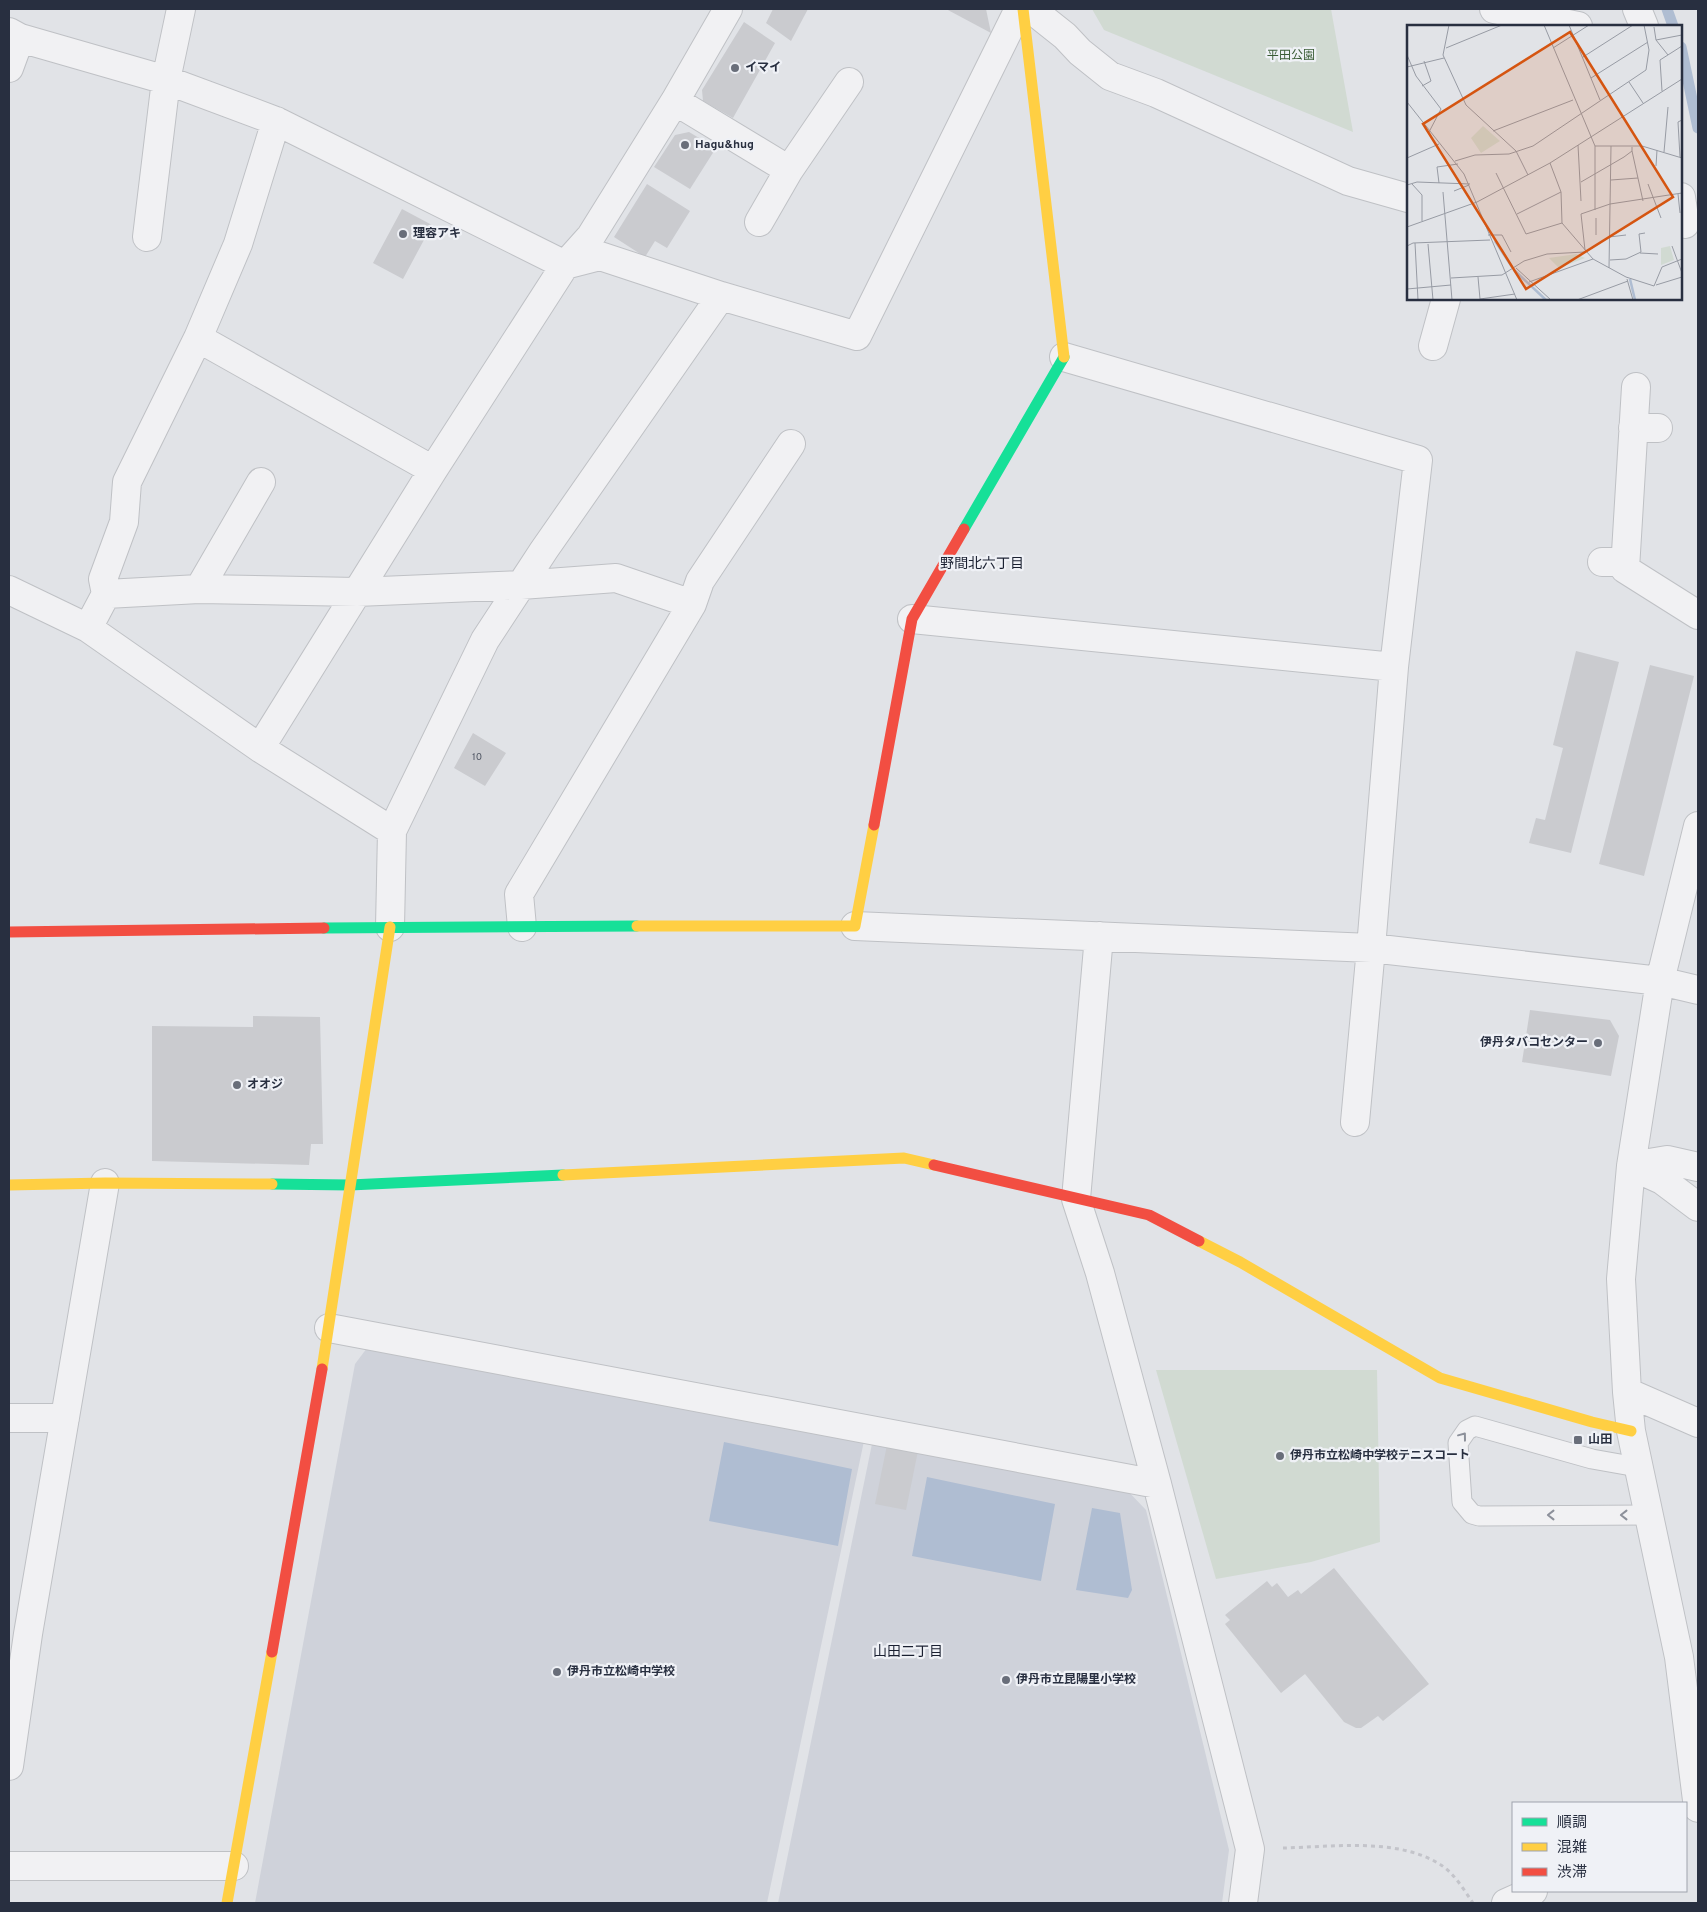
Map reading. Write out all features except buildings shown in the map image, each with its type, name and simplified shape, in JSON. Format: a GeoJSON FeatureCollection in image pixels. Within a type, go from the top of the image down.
{"type":"FeatureCollection","features":[{"type":"Feature","properties":{"kind":"street"},"geometry":{"type":"LineString","coordinates":[[147,237],[166,80],[182,9]]}},
{"type":"Feature","properties":{"kind":"street"},"geometry":{"type":"LineString","coordinates":[[260,748],[433,470],[566,265],[591,236],[675,101],[728,9]]}},
{"type":"Feature","properties":{"kind":"street"},"geometry":{"type":"LineString","coordinates":[[9,68],[15,35],[166,80],[276,121],[566,265],[600,256],[721,296],[857,336],[1019,9]]}},
{"type":"Feature","properties":{"kind":"street"},"geometry":{"type":"LineString","coordinates":[[855,926],[912,619],[1064,357],[1023,9]]}},
{"type":"Feature","properties":{"kind":"street"},"geometry":{"type":"LineString","coordinates":[[1031,9],[1110,76],[1156,93],[1348,181],[1407,198]]}},
{"type":"Feature","properties":{"kind":"street"},"geometry":{"type":"LineString","coordinates":[[1494,9],[1573,25]]}},
{"type":"Feature","properties":{"kind":"street"},"geometry":{"type":"LineString","coordinates":[[1638,9],[1644,25]]}},
{"type":"Feature","properties":{"kind":"street"},"geometry":{"type":"LineString","coordinates":[[759,222],[789,170],[849,82]]}},
{"type":"Feature","properties":{"kind":"street"},"geometry":{"type":"LineString","coordinates":[[675,101],[789,170]]}},
{"type":"Feature","properties":{"kind":"street"},"geometry":{"type":"LineString","coordinates":[[88,628],[106,594],[103,579],[124,522],[127,482],[198,338],[238,244],[276,121]]}},
{"type":"Feature","properties":{"kind":"street"},"geometry":{"type":"LineString","coordinates":[[1682,201],[1688,225]]}},
{"type":"Feature","properties":{"kind":"street"},"geometry":{"type":"LineString","coordinates":[[227,1903],[329,1328],[390,927],[392,831],[485,640],[721,296]]}},
{"type":"Feature","properties":{"kind":"street"},"geometry":{"type":"LineString","coordinates":[[1433,346],[1446,300]]}},
{"type":"Feature","properties":{"kind":"street"},"geometry":{"type":"LineString","coordinates":[[198,338],[433,470]]}},
{"type":"Feature","properties":{"kind":"street"},"geometry":{"type":"LineString","coordinates":[[1064,357],[1418,460],[1394,668],[1355,1122]]}},
{"type":"Feature","properties":{"kind":"street"},"geometry":{"type":"LineString","coordinates":[[1636,387],[1646,428],[1613,562],[1698,615]]}},
{"type":"Feature","properties":{"kind":"street"},"geometry":{"type":"LineString","coordinates":[[522,927],[519,894],[692,604],[700,581],[791,444]]}},
{"type":"Feature","properties":{"kind":"street"},"geometry":{"type":"LineString","coordinates":[[199,588],[261,482]]}},
{"type":"Feature","properties":{"kind":"street"},"geometry":{"type":"LineString","coordinates":[[106,594],[199,588],[358,592],[521,585],[616,578],[692,604]]}},
{"type":"Feature","properties":{"kind":"street"},"geometry":{"type":"LineString","coordinates":[[9,590],[88,628],[260,748],[392,831]]}},
{"type":"Feature","properties":{"kind":"street"},"geometry":{"type":"LineString","coordinates":[[912,619],[1394,668]]}},
{"type":"Feature","properties":{"kind":"street"},"geometry":{"type":"LineString","coordinates":[[1687,1817],[1698,1810],[1688,1658],[1648,1515],[1637,1467],[1627,1392],[1621,1279],[1631,1166],[1660,981],[1698,826]]}},
{"type":"Feature","properties":{"kind":"street"},"geometry":{"type":"LineString","coordinates":[[9,932],[390,927],[855,926],[1371,948],[1660,981],[1698,990]]}},
{"type":"Feature","properties":{"kind":"street"},"geometry":{"type":"LineString","coordinates":[[1099,936],[1076,1198],[1100,1273],[1158,1484],[1250,1849],[1243,1903]]}},
{"type":"Feature","properties":{"kind":"street"},"geometry":{"type":"LineString","coordinates":[[9,1185],[105,1183],[350,1185],[904,1158],[1149,1215],[1240,1262],[1440,1378],[1592,1422],[1631,1431]]}},
{"type":"Feature","properties":{"kind":"street"},"geometry":{"type":"LineString","coordinates":[[1631,1166],[1667,1160],[1698,1167]]}},
{"type":"Feature","properties":{"kind":"street"},"geometry":{"type":"LineString","coordinates":[[1631,1166],[1662,1180],[1698,1208]]}},
{"type":"Feature","properties":{"kind":"street"},"geometry":{"type":"LineString","coordinates":[[9,1766],[19,1634],[65,1418],[105,1183]]}},
{"type":"Feature","properties":{"kind":"street"},"geometry":{"type":"LineString","coordinates":[[329,1328],[1158,1484]]}},
{"type":"Feature","properties":{"kind":"street"},"geometry":{"type":"LineString","coordinates":[[1627,1392],[1698,1423]]}},
{"type":"Feature","properties":{"kind":"street"},"geometry":{"type":"LineString","coordinates":[[9,1418],[65,1418]]}},
{"type":"Feature","properties":{"kind":"street"},"geometry":{"type":"LineString","coordinates":[[9,1866],[234,1866]]}},
{"type":"Feature","properties":{"kind":"street"},"geometry":{"type":"LineString","coordinates":[[1506,1903],[1531,1892]]}},
{"type":"Feature","properties":{"kind":"lane"},"geometry":{"type":"LineString","coordinates":[[1637,1467],[1592,1459],[1475,1426],[1467,1430],[1458,1443],[1462,1502],[1472,1514],[1479,1516],[1648,1515]]}},
{"type":"Feature","properties":{"kind":"path"},"geometry":{"type":"LineString","coordinates":[[1250,1849],[1373,1846],[1413,1851],[1442,1865],[1473,1903]]}},
{"type":"Feature","properties":{"kind":"shaded area","name":"伊丹市立松崎中学校"},"geometry":{"type":"Polygon","coordinates":[[[367,1348],[864,1441],[767,1903],[255,1903],[355,1364],[367,1348]]]}},
{"type":"Feature","properties":{"kind":"shaded area","name":"伊丹市立昆陽里小学校"},"geometry":{"type":"Polygon","coordinates":[[[873,1439],[1124,1487],[1146,1510],[1229,1850],[1222,1903],[778,1903],[873,1439]]]}},
{"type":"Feature","properties":{"kind":"green space","name":"平田公園"},"geometry":{"type":"Polygon","coordinates":[[[1092,9],[1331,9],[1353,132],[1104,30],[1092,9]]]}},
{"type":"Feature","properties":{"kind":"green space","name":"伊丹市立松崎中学校テニスコート"},"geometry":{"type":"Polygon","coordinates":[[[1156,1370],[1377,1370],[1380,1542],[1311,1562],[1216,1579],[1156,1370]]]}},
{"type":"Feature","properties":{"kind":"water"},"geometry":{"type":"Polygon","coordinates":[[[724,1442],[852,1469],[838,1546],[709,1521],[724,1442]]]}},
{"type":"Feature","properties":{"kind":"water"},"geometry":{"type":"Polygon","coordinates":[[[927,1477],[1055,1504],[1041,1581],[912,1556],[927,1477]]]}},
{"type":"Feature","properties":{"kind":"water"},"geometry":{"type":"Polygon","coordinates":[[[1092,1508],[1120,1513],[1132,1590],[1128,1598],[1076,1590],[1092,1508]]]}},
{"type":"Feature","properties":{"kind":"waterway"},"geometry":{"type":"LineString","coordinates":[[1667,9],[1673,25]]}},
{"type":"Feature","properties":{"kind":"waterway"},"geometry":{"type":"LineString","coordinates":[[1682,52],[1698,128]]}},
{"type":"Feature","properties":{"kind":"traffic: fast"},"geometry":{"type":"LineString","coordinates":[[964,529],[1064,357]]}},
{"type":"Feature","properties":{"kind":"traffic: fast"},"geometry":{"type":"LineString","coordinates":[[324,928],[637,926]]}},
{"type":"Feature","properties":{"kind":"traffic: fast"},"geometry":{"type":"LineString","coordinates":[[272,1184],[350,1185],[563,1175]]}},
{"type":"Feature","properties":{"kind":"traffic: slow"},"geometry":{"type":"LineString","coordinates":[[1023,9],[1064,357]]}},
{"type":"Feature","properties":{"kind":"traffic: slow"},"geometry":{"type":"LineString","coordinates":[[637,926],[855,926],[874,825]]}},
{"type":"Feature","properties":{"kind":"traffic: slow"},"geometry":{"type":"LineString","coordinates":[[322,1369],[390,927]]}},
{"type":"Feature","properties":{"kind":"traffic: slow"},"geometry":{"type":"LineString","coordinates":[[563,1175],[904,1158],[934,1165]]}},
{"type":"Feature","properties":{"kind":"traffic: slow"},"geometry":{"type":"LineString","coordinates":[[9,1185],[105,1183],[272,1184]]}},
{"type":"Feature","properties":{"kind":"traffic: slow"},"geometry":{"type":"LineString","coordinates":[[1199,1241],[1240,1262],[1440,1378],[1592,1422],[1631,1431]]}},
{"type":"Feature","properties":{"kind":"traffic: slow"},"geometry":{"type":"LineString","coordinates":[[227,1903],[272,1652]]}},
{"type":"Feature","properties":{"kind":"traffic: jam"},"geometry":{"type":"LineString","coordinates":[[874,825],[912,619],[964,529]]}},
{"type":"Feature","properties":{"kind":"traffic: jam"},"geometry":{"type":"LineString","coordinates":[[9,932],[324,928]]}},
{"type":"Feature","properties":{"kind":"traffic: jam"},"geometry":{"type":"LineString","coordinates":[[934,1165],[1149,1215],[1199,1241]]}},
{"type":"Feature","properties":{"kind":"traffic: jam"},"geometry":{"type":"LineString","coordinates":[[272,1652],[322,1369]]}},
{"type":"Feature","properties":{"kind":"place","name":"イマイ"},"geometry":{"type":"Point","coordinates":[735,68]}},
{"type":"Feature","properties":{"kind":"place","name":"Hagu&hug"},"geometry":{"type":"Point","coordinates":[685,145]}},
{"type":"Feature","properties":{"kind":"place","name":"理容アキ"},"geometry":{"type":"Point","coordinates":[403,234]}},
{"type":"Feature","properties":{"kind":"place","name":"伊丹タバコセンター"},"geometry":{"type":"Point","coordinates":[1598,1043]}},
{"type":"Feature","properties":{"kind":"place","name":"オオジ"},"geometry":{"type":"Point","coordinates":[237,1085]}},
{"type":"Feature","properties":{"kind":"place","name":"山田"},"geometry":{"type":"Point","coordinates":[1578,1440]}},
{"type":"Feature","properties":{"kind":"place","name":"伊丹市立松崎中学校テニスコート"},"geometry":{"type":"Point","coordinates":[1280,1456]}},
{"type":"Feature","properties":{"kind":"place","name":"伊丹市立松崎中学校"},"geometry":{"type":"Point","coordinates":[557,1672]}},
{"type":"Feature","properties":{"kind":"place","name":"伊丹市立昆陽里小学校"},"geometry":{"type":"Point","coordinates":[1006,1680]}},
{"type":"Feature","properties":{"kind":"district","name":"野間北六丁目"},"geometry":{"type":"Point","coordinates":[982,564]}},
{"type":"Feature","properties":{"kind":"district","name":"山田二丁目"},"geometry":{"type":"Point","coordinates":[908,1652]}}]}
